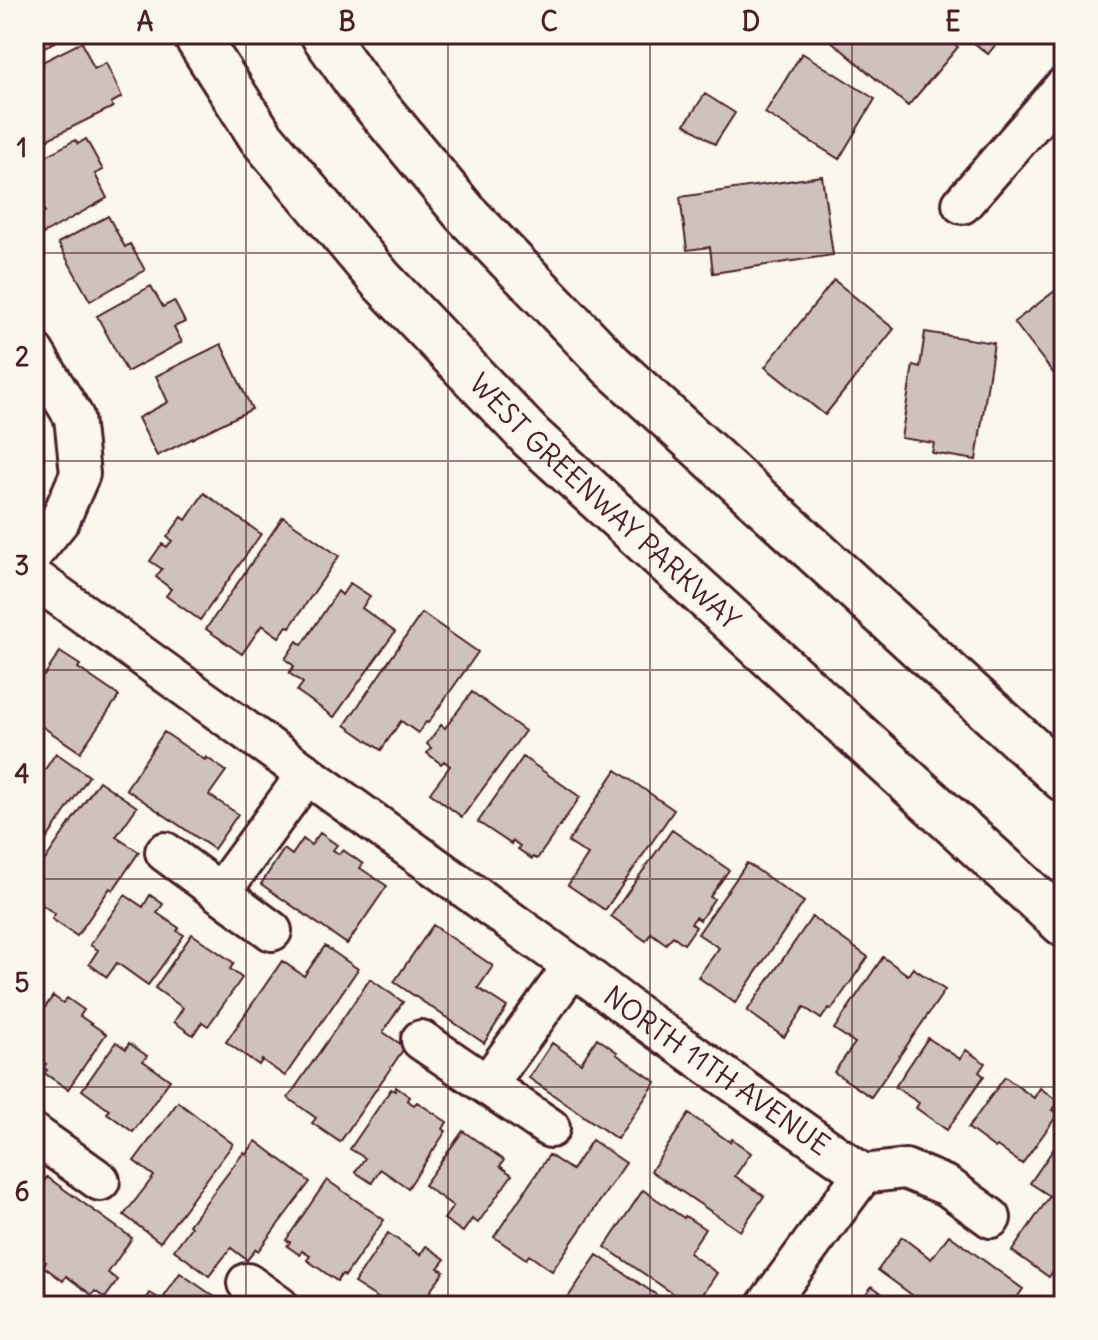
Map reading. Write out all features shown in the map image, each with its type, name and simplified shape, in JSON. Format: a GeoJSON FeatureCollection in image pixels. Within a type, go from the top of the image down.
{"type":"FeatureCollection","features":[{"type":"Feature","properties":{"kind":"main road","name":"WEST GREENWAY PARKWAY"},"geometry":{"type":"LineString","coordinates":[[195,34],[261,137],[381,280],[521,426],[1064,924]]}},
{"type":"Feature","properties":{"kind":"main road"},"geometry":{"type":"LineString","coordinates":[[323,34],[359,85],[465,213],[611,365],[1064,779]]}},
{"type":"Feature","properties":{"kind":"street"},"geometry":{"type":"LineString","coordinates":[[962,204],[1064,87]]}},
{"type":"Feature","properties":{"kind":"street","name":"NORTH 11TH AVENUE"},"geometry":{"type":"LineString","coordinates":[[34,352],[74,417],[80,474],[35,574],[643,1019],[863,1174]]}},
{"type":"Feature","properties":{"kind":"street"},"geometry":{"type":"LineString","coordinates":[[220,893],[307,774]]}},
{"type":"Feature","properties":{"kind":"street"},"geometry":{"type":"LineString","coordinates":[[165,852],[272,931]]}},
{"type":"Feature","properties":{"kind":"street"},"geometry":{"type":"LineString","coordinates":[[487,1085],[573,966]]}},
{"type":"Feature","properties":{"kind":"street"},"geometry":{"type":"LineString","coordinates":[[421,1040],[550,1128]]}},
{"type":"Feature","properties":{"kind":"street"},"geometry":{"type":"LineString","coordinates":[[37,1143],[100,1181]]}},
{"type":"Feature","properties":{"kind":"street"},"geometry":{"type":"LineString","coordinates":[[766,1306],[863,1174],[905,1169],[947,1186],[991,1218]]}},
{"type":"Feature","properties":{"kind":"street"},"geometry":{"type":"LineString","coordinates":[[247,1283],[279,1306]]}},
{"type":"Feature","properties":{"kind":"building"},"geometry":{"type":"Polygon","coordinates":[[[34,34],[61,34],[63,38],[34,52],[34,34]]]}},
{"type":"Feature","properties":{"kind":"building"},"geometry":{"type":"Polygon","coordinates":[[[823,34],[943,34],[958,47],[908,106],[823,34]]]}},
{"type":"Feature","properties":{"kind":"building"},"geometry":{"type":"Polygon","coordinates":[[[963,34],[1004,34],[988,54],[963,34]]]}},
{"type":"Feature","properties":{"kind":"building"},"geometry":{"type":"Polygon","coordinates":[[[82,42],[94,69],[106,63],[122,97],[111,103],[113,107],[34,146],[34,66],[82,42]]]}},
{"type":"Feature","properties":{"kind":"building"},"geometry":{"type":"Polygon","coordinates":[[[802,53],[875,99],[839,159],[765,113],[802,53]]]}},
{"type":"Feature","properties":{"kind":"building"},"geometry":{"type":"Polygon","coordinates":[[[705,94],[735,113],[715,144],[685,124],[705,94]]]}},
{"type":"Feature","properties":{"kind":"building"},"geometry":{"type":"Polygon","coordinates":[[[86,139],[103,170],[95,174],[107,198],[43,234],[34,218],[45,212],[34,192],[34,163],[75,140],[78,144],[86,139]]]}},
{"type":"Feature","properties":{"kind":"building"},"geometry":{"type":"Polygon","coordinates":[[[822,176],[833,255],[713,273],[710,247],[687,250],[680,197],[822,176]]]}},
{"type":"Feature","properties":{"kind":"building"},"geometry":{"type":"Polygon","coordinates":[[[108,216],[125,247],[130,244],[145,270],[90,301],[58,243],[108,216]]]}},
{"type":"Feature","properties":{"kind":"building"},"geometry":{"type":"Polygon","coordinates":[[[834,280],[894,329],[825,415],[765,367],[834,280]]]}},
{"type":"Feature","properties":{"kind":"building"},"geometry":{"type":"Polygon","coordinates":[[[1064,284],[1064,387],[1014,322],[1064,284]]]}},
{"type":"Feature","properties":{"kind":"building"},"geometry":{"type":"Polygon","coordinates":[[[151,286],[163,307],[174,301],[185,322],[174,327],[182,342],[127,372],[97,316],[151,286]]]}},
{"type":"Feature","properties":{"kind":"building"},"geometry":{"type":"Polygon","coordinates":[[[925,332],[994,343],[976,460],[932,453],[934,443],[901,438],[913,365],[920,367],[925,332]]]}},
{"type":"Feature","properties":{"kind":"building"},"geometry":{"type":"Polygon","coordinates":[[[221,344],[252,409],[157,456],[138,418],[168,402],[156,376],[221,344]]]}},
{"type":"Feature","properties":{"kind":"building"},"geometry":{"type":"Polygon","coordinates":[[[204,493],[261,534],[200,620],[166,596],[171,589],[156,577],[162,569],[150,561],[162,544],[167,547],[172,541],[167,537],[182,517],[186,520],[204,493]]]}},
{"type":"Feature","properties":{"kind":"building"},"geometry":{"type":"Polygon","coordinates":[[[283,517],[339,556],[290,627],[287,626],[279,637],[262,625],[242,654],[206,629],[283,517]]]}},
{"type":"Feature","properties":{"kind":"building"},"geometry":{"type":"Polygon","coordinates":[[[350,583],[370,596],[362,608],[395,632],[334,717],[297,691],[303,683],[289,673],[294,666],[285,659],[297,641],[302,645],[338,591],[342,595],[350,583]]]}},
{"type":"Feature","properties":{"kind":"building"},"geometry":{"type":"Polygon","coordinates":[[[422,613],[478,652],[428,723],[418,733],[401,721],[381,750],[345,725],[422,613]]]}},
{"type":"Feature","properties":{"kind":"building"},"geometry":{"type":"Polygon","coordinates":[[[60,652],[119,696],[80,752],[34,721],[34,670],[44,676],[60,652]]]}},
{"type":"Feature","properties":{"kind":"building"},"geometry":{"type":"Polygon","coordinates":[[[472,692],[525,731],[462,817],[430,793],[450,766],[444,761],[441,764],[427,753],[431,748],[427,744],[441,725],[445,728],[472,692]]]}},
{"type":"Feature","properties":{"kind":"building"},"geometry":{"type":"Polygon","coordinates":[[[164,732],[226,771],[209,795],[238,814],[214,849],[126,789],[164,732]]]}},
{"type":"Feature","properties":{"kind":"building"},"geometry":{"type":"Polygon","coordinates":[[[56,753],[89,776],[34,858],[34,782],[56,753]]]}},
{"type":"Feature","properties":{"kind":"building"},"geometry":{"type":"Polygon","coordinates":[[[523,757],[580,797],[537,859],[532,859],[513,841],[511,844],[478,822],[523,757]]]}},
{"type":"Feature","properties":{"kind":"building"},"geometry":{"type":"Polygon","coordinates":[[[616,770],[674,810],[605,910],[568,885],[588,855],[568,842],[616,770]]]}},
{"type":"Feature","properties":{"kind":"building"},"geometry":{"type":"Polygon","coordinates":[[[99,781],[137,807],[116,837],[139,852],[77,936],[52,919],[55,914],[34,899],[34,876],[99,781]]]}},
{"type":"Feature","properties":{"kind":"building"},"geometry":{"type":"Polygon","coordinates":[[[672,830],[729,870],[710,897],[714,899],[700,920],[696,917],[691,923],[696,927],[684,944],[673,936],[666,944],[651,933],[646,941],[611,916],[672,830]]]}},
{"type":"Feature","properties":{"kind":"building"},"geometry":{"type":"Polygon","coordinates":[[[320,833],[337,845],[333,850],[339,854],[343,850],[363,864],[360,868],[387,886],[347,944],[261,884],[284,849],[292,855],[303,839],[311,845],[320,833]]]}},
{"type":"Feature","properties":{"kind":"building"},"geometry":{"type":"Polygon","coordinates":[[[747,863],[804,902],[735,1003],[698,977],[719,948],[698,934],[747,863]]]}},
{"type":"Feature","properties":{"kind":"building"},"geometry":{"type":"Polygon","coordinates":[[[125,895],[143,907],[150,895],[163,904],[157,913],[184,935],[148,985],[117,963],[107,977],[89,964],[98,950],[90,945],[125,895]]]}},
{"type":"Feature","properties":{"kind":"building"},"geometry":{"type":"Polygon","coordinates":[[[812,917],[868,957],[831,1010],[829,1008],[821,1019],[804,1007],[784,1037],[747,1011],[812,917]]]}},
{"type":"Feature","properties":{"kind":"building"},"geometry":{"type":"Polygon","coordinates":[[[433,925],[493,966],[478,988],[507,1007],[484,1043],[394,982],[433,925]]]}},
{"type":"Feature","properties":{"kind":"building"},"geometry":{"type":"Polygon","coordinates":[[[192,934],[234,963],[230,969],[242,978],[208,1026],[202,1022],[193,1035],[174,1022],[183,1008],[155,988],[192,934]]]}},
{"type":"Feature","properties":{"kind":"building"},"geometry":{"type":"Polygon","coordinates":[[[325,946],[358,969],[285,1076],[262,1060],[259,1065],[226,1042],[282,961],[304,976],[325,946]]]}},
{"type":"Feature","properties":{"kind":"building"},"geometry":{"type":"Polygon","coordinates":[[[883,957],[908,975],[913,968],[945,990],[871,1097],[834,1072],[855,1043],[834,1029],[883,957]]]}},
{"type":"Feature","properties":{"kind":"building"},"geometry":{"type":"Polygon","coordinates":[[[370,979],[403,1002],[383,1032],[405,1047],[340,1142],[312,1123],[316,1118],[288,1098],[370,979]]]}},
{"type":"Feature","properties":{"kind":"building"},"geometry":{"type":"Polygon","coordinates":[[[53,996],[63,1003],[67,998],[84,1010],[80,1016],[106,1034],[68,1089],[44,1073],[46,1064],[34,1056],[34,1023],[53,996]]]}},
{"type":"Feature","properties":{"kind":"building"},"geometry":{"type":"Polygon","coordinates":[[[597,1038],[656,1082],[617,1139],[529,1078],[552,1043],[581,1063],[597,1038]]]}},
{"type":"Feature","properties":{"kind":"building"},"geometry":{"type":"Polygon","coordinates":[[[928,1038],[960,1059],[966,1050],[985,1063],[979,1072],[984,1076],[947,1130],[916,1108],[919,1103],[895,1087],[928,1038]]]}},
{"type":"Feature","properties":{"kind":"building"},"geometry":{"type":"Polygon","coordinates":[[[116,1042],[126,1049],[129,1043],[147,1056],[143,1061],[170,1080],[133,1132],[82,1090],[116,1042]]]}},
{"type":"Feature","properties":{"kind":"building"},"geometry":{"type":"Polygon","coordinates":[[[1005,1077],[1034,1098],[1040,1088],[1059,1102],[1052,1110],[1058,1114],[1022,1164],[968,1128],[1005,1077]]]}},
{"type":"Feature","properties":{"kind":"building"},"geometry":{"type":"Polygon","coordinates":[[[396,1087],[410,1097],[407,1100],[414,1105],[417,1102],[447,1122],[443,1129],[446,1131],[408,1188],[380,1169],[372,1183],[355,1172],[365,1158],[350,1149],[391,1089],[395,1091],[396,1087]]]}},
{"type":"Feature","properties":{"kind":"building"},"geometry":{"type":"Polygon","coordinates":[[[178,1102],[233,1144],[160,1242],[124,1215],[154,1176],[134,1161],[178,1102]]]}},
{"type":"Feature","properties":{"kind":"building"},"geometry":{"type":"Polygon","coordinates":[[[689,1114],[751,1153],[735,1176],[764,1196],[740,1231],[651,1171],[689,1114]]]}},
{"type":"Feature","properties":{"kind":"building"},"geometry":{"type":"Polygon","coordinates":[[[463,1131],[504,1160],[500,1166],[512,1175],[478,1223],[472,1219],[463,1232],[444,1219],[453,1206],[424,1185],[463,1131]]]}},
{"type":"Feature","properties":{"kind":"building"},"geometry":{"type":"Polygon","coordinates":[[[1064,1134],[1064,1255],[1049,1277],[1012,1251],[1050,1196],[1030,1183],[1064,1134]]]}},
{"type":"Feature","properties":{"kind":"building"},"geometry":{"type":"Polygon","coordinates":[[[592,1140],[626,1163],[552,1271],[529,1255],[526,1259],[494,1237],[549,1155],[572,1170],[592,1140]]]}},
{"type":"Feature","properties":{"kind":"building"},"geometry":{"type":"Polygon","coordinates":[[[256,1141],[310,1182],[258,1251],[256,1249],[247,1260],[231,1248],[209,1276],[174,1250],[191,1227],[189,1225],[244,1152],[246,1154],[256,1141]]]}},
{"type":"Feature","properties":{"kind":"building"},"geometry":{"type":"Polygon","coordinates":[[[47,1177],[132,1238],[108,1273],[118,1280],[105,1298],[95,1291],[92,1295],[66,1276],[63,1281],[43,1266],[46,1262],[40,1258],[36,1263],[34,1261],[34,1196],[47,1177]]]}},
{"type":"Feature","properties":{"kind":"building"},"geometry":{"type":"Polygon","coordinates":[[[327,1180],[384,1220],[345,1276],[342,1274],[337,1281],[307,1260],[310,1256],[302,1251],[300,1255],[287,1246],[290,1242],[286,1240],[327,1180]]]}},
{"type":"Feature","properties":{"kind":"building"},"geometry":{"type":"Polygon","coordinates":[[[643,1190],[705,1229],[689,1253],[717,1273],[695,1306],[605,1247],[643,1190]]]}},
{"type":"Feature","properties":{"kind":"building"},"geometry":{"type":"Polygon","coordinates":[[[388,1233],[420,1255],[426,1246],[445,1259],[438,1268],[444,1271],[420,1306],[378,1306],[375,1304],[379,1299],[354,1283],[388,1233]]]}},
{"type":"Feature","properties":{"kind":"building"},"geometry":{"type":"Polygon","coordinates":[[[949,1235],[1023,1289],[1011,1306],[927,1306],[878,1270],[902,1237],[931,1259],[949,1235]]]}},
{"type":"Feature","properties":{"kind":"building"},"geometry":{"type":"Polygon","coordinates":[[[597,1255],[673,1306],[562,1306],[597,1255]]]}},
{"type":"Feature","properties":{"kind":"building"},"geometry":{"type":"Polygon","coordinates":[[[180,1273],[228,1306],[142,1306],[150,1293],[162,1300],[180,1273]]]}},
{"type":"Feature","properties":{"kind":"building"},"geometry":{"type":"Polygon","coordinates":[[[872,1286],[899,1306],[848,1306],[855,1296],[861,1301],[872,1286]]]}}]}
